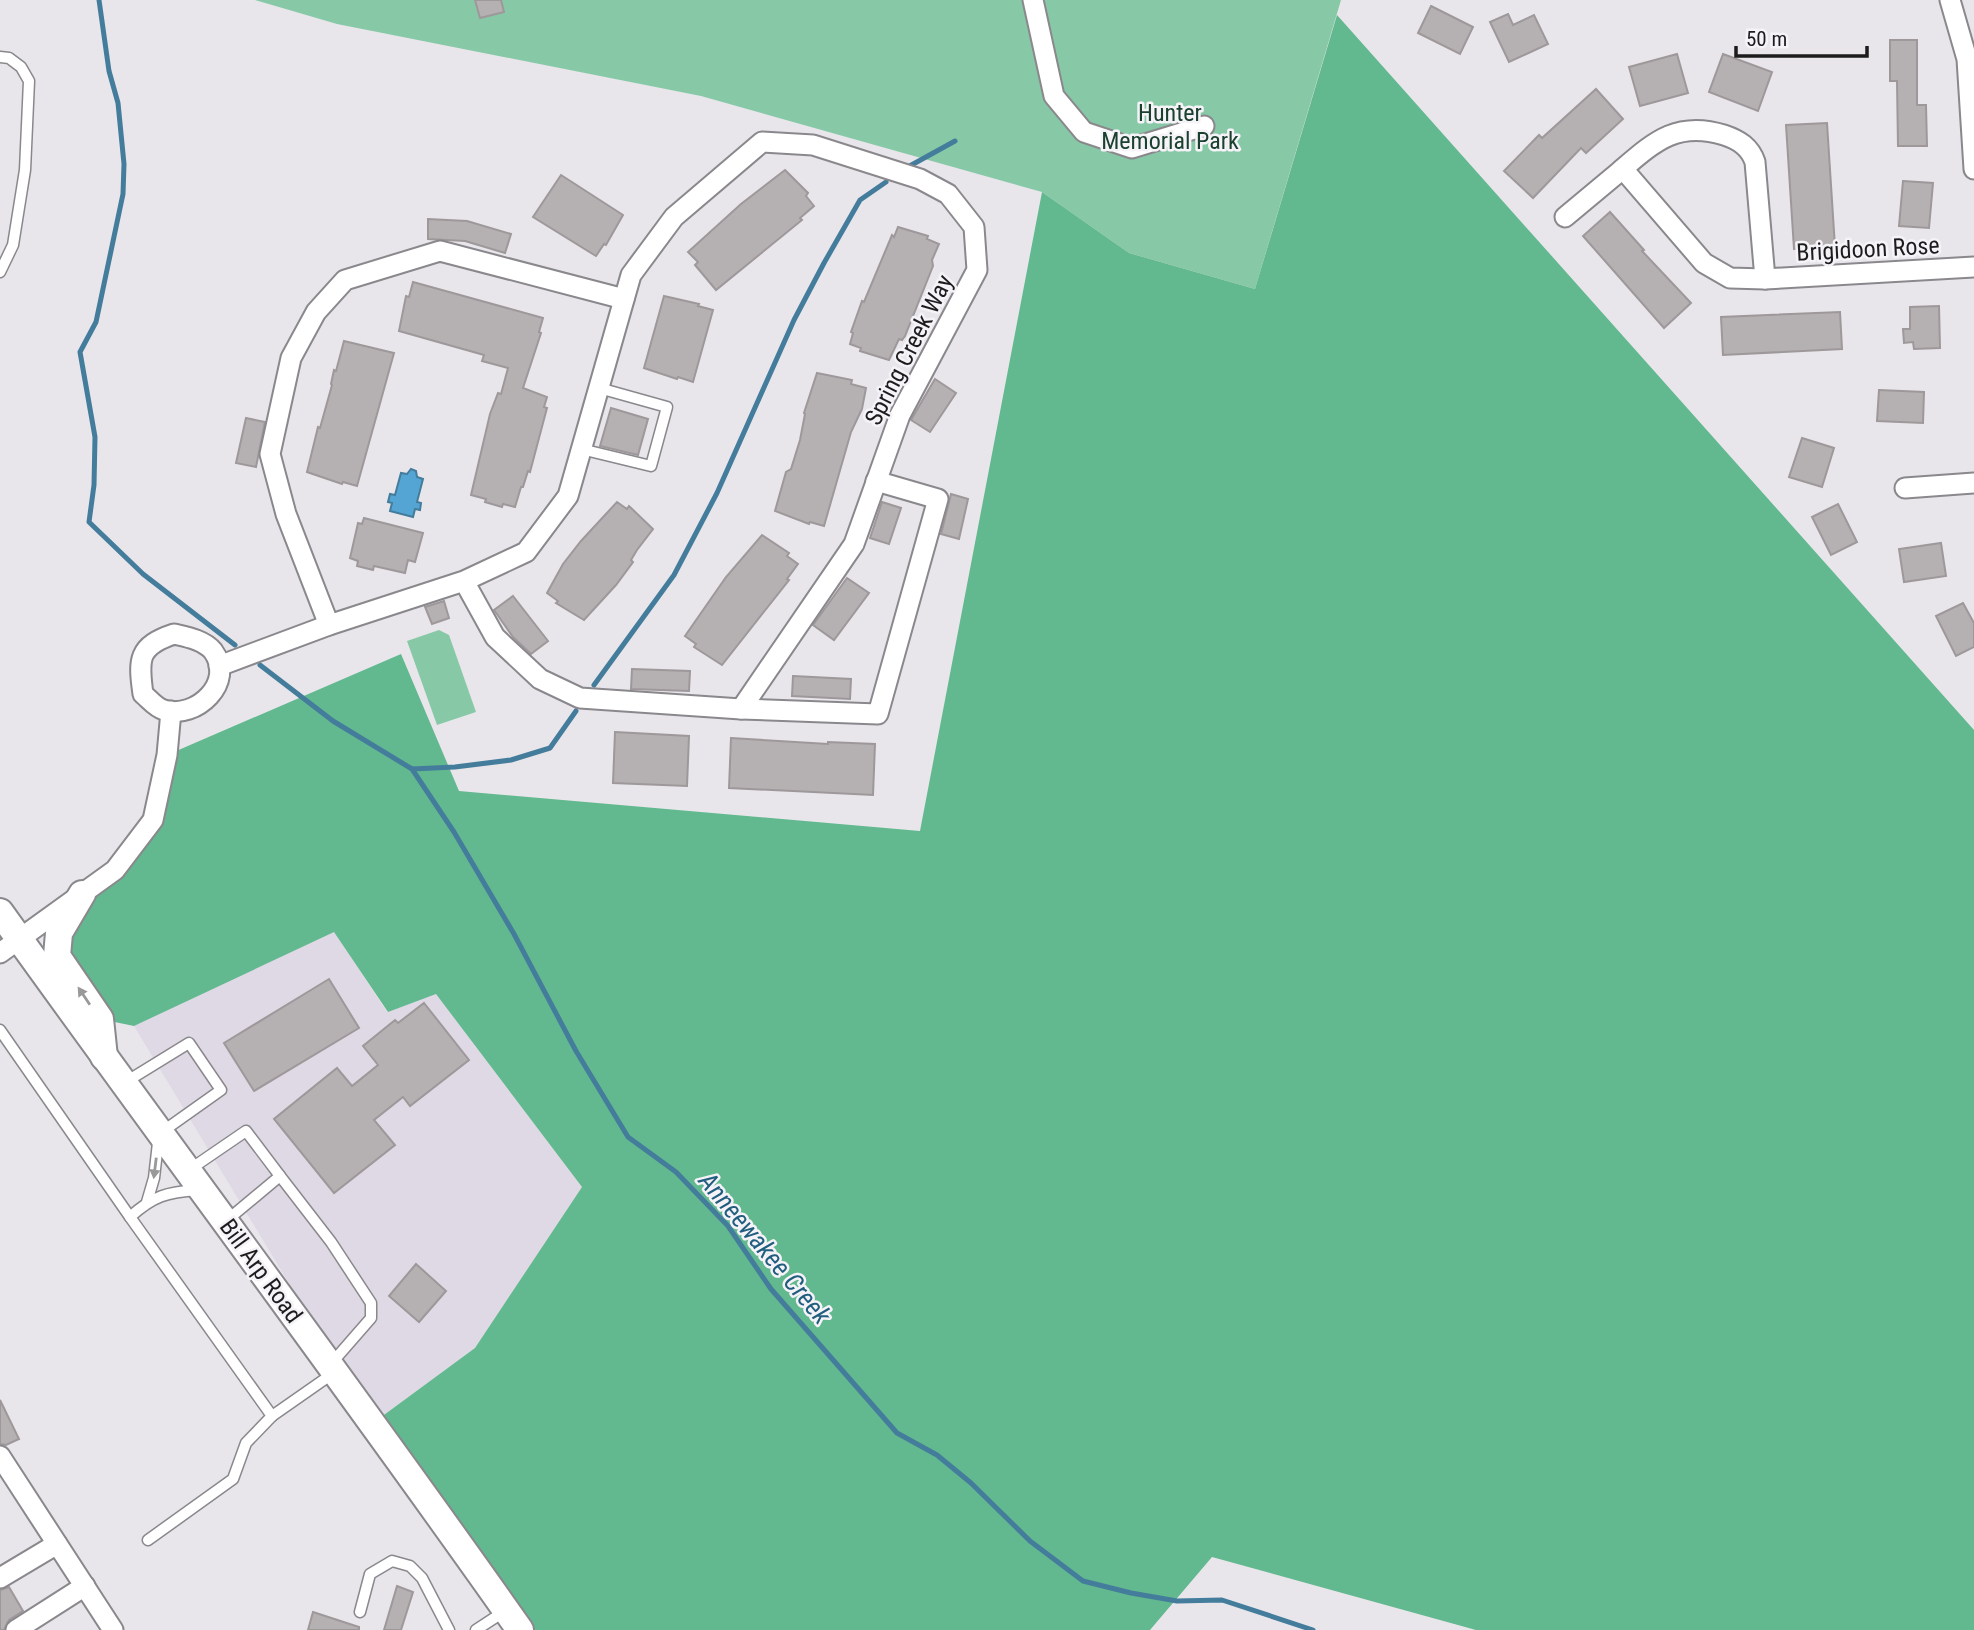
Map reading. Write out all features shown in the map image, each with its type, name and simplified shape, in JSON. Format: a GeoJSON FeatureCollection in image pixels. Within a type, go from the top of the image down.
{"type":"FeatureCollection","features":[{"type":"Feature","properties":{"kind":"main road"},"geometry":{"type":"LineString","coordinates":[[82,894],[59,933],[57,956],[100,1019],[104,1059]]}},
{"type":"Feature","properties":{"kind":"main road","name":"Bill Arp Road"},"geometry":{"type":"LineString","coordinates":[[0,912],[10,947],[104,1059],[196,1180],[406,1467],[513,1620]]}},
{"type":"Feature","properties":{"kind":"street"},"geometry":{"type":"LineString","coordinates":[[1033,0],[1054,96],[1084,132],[1132,148],[1204,126]]}},
{"type":"Feature","properties":{"kind":"street"},"geometry":{"type":"LineString","coordinates":[[1950,0],[1967,59],[1974,169]]}},
{"type":"Feature","properties":{"kind":"street","name":"Brigidoon Rose"},"geometry":{"type":"LineString","coordinates":[[1565,217],[1649,146],[1673,134],[1713,132],[1737,140],[1752,153],[1757,171],[1765,279]]}},
{"type":"Feature","properties":{"kind":"street","name":"Spring Creek Way"},"geometry":{"type":"LineString","coordinates":[[219,666],[329,625],[464,581],[526,552],[568,496],[631,275],[674,217],[762,142],[813,145],[920,179],[948,194],[974,227],[977,270],[900,415],[853,544],[741,709]]}},
{"type":"Feature","properties":{"kind":"street","name":"Brigidoon Rose"},"geometry":{"type":"LineString","coordinates":[[1622,169],[1704,263],[1730,278],[1765,279],[1974,267]]}},
{"type":"Feature","properties":{"kind":"street"},"geometry":{"type":"LineString","coordinates":[[329,625],[286,514],[270,454],[290,358],[316,312],[345,280],[440,251],[624,299]]}},
{"type":"Feature","properties":{"kind":"street"},"geometry":{"type":"LineString","coordinates":[[464,581],[495,637],[540,679],[580,698],[741,709],[878,714],[938,499],[876,481]]}},
{"type":"Feature","properties":{"kind":"street"},"geometry":{"type":"LineString","coordinates":[[1905,488],[1974,484]]}},
{"type":"Feature","properties":{"kind":"street"},"geometry":{"type":"LineString","coordinates":[[174,634],[193,638],[212,651],[219,666],[217,682],[210,697],[195,708],[171,711],[161,710],[143,694],[140,669],[143,652],[157,640],[174,634]]}},
{"type":"Feature","properties":{"kind":"street"},"geometry":{"type":"LineString","coordinates":[[10,947],[115,870],[153,820],[167,755],[171,711]]}},
{"type":"Feature","properties":{"kind":"street"},"geometry":{"type":"LineString","coordinates":[[0,1456],[113,1630]]}},
{"type":"Feature","properties":{"kind":"street"},"geometry":{"type":"LineString","coordinates":[[0,1578],[57,1544]]}},
{"type":"Feature","properties":{"kind":"street"},"geometry":{"type":"LineString","coordinates":[[16,1630],[85,1586]]}},
{"type":"Feature","properties":{"kind":"lane"},"geometry":{"type":"LineString","coordinates":[[0,57],[9,58],[21,67],[29,81],[25,170],[13,245],[0,272]]}},
{"type":"Feature","properties":{"kind":"lane"},"geometry":{"type":"LineString","coordinates":[[581,449],[651,466],[667,407],[599,388]]}},
{"type":"Feature","properties":{"kind":"lane"},"geometry":{"type":"LineString","coordinates":[[0,1030],[272,1416]]}},
{"type":"Feature","properties":{"kind":"lane"},"geometry":{"type":"LineString","coordinates":[[123,1084],[189,1043],[221,1090],[159,1133],[154,1178],[147,1202]]}},
{"type":"Feature","properties":{"kind":"lane"},"geometry":{"type":"LineString","coordinates":[[130,1217],[147,1202],[196,1180],[246,1131],[331,1242],[371,1303],[371,1318],[333,1368],[272,1416],[246,1443],[233,1479],[148,1539]]}},
{"type":"Feature","properties":{"kind":"lane"},"geometry":{"type":"LineString","coordinates":[[225,1222],[280,1176]]}},
{"type":"Feature","properties":{"kind":"lane"},"geometry":{"type":"LineString","coordinates":[[360,1612],[370,1574],[392,1561],[410,1566],[422,1578],[449,1630]]}},
{"type":"Feature","properties":{"kind":"lane"},"geometry":{"type":"LineString","coordinates":[[476,1630],[513,1620]]}},
{"type":"Feature","properties":{"kind":"shaded area"},"geometry":{"type":"Polygon","coordinates":[[[334,931],[387,1012],[436,994],[582,1187],[475,1348],[373,1423],[134,1026],[334,931]]]}},
{"type":"Feature","properties":{"kind":"green space","name":"Hunter Memorial Park"},"geometry":{"type":"Polygon","coordinates":[[[255,0],[1341,0],[1255,289],[1129,253],[1042,192],[701,96],[337,24],[255,0]]]}},
{"type":"Feature","properties":{"kind":"green space"},"geometry":{"type":"Polygon","coordinates":[[[1337,15],[1974,730],[1974,1630],[1476,1630],[1212,1557],[1150,1630],[520,1630],[373,1423],[475,1348],[582,1187],[436,994],[388,1012],[334,932],[134,1026],[100,1019],[59,933],[153,820],[167,755],[401,654],[459,791],[920,831],[1042,192],[1129,253],[1255,289],[1337,15]]]}},
{"type":"Feature","properties":{"kind":"green space"},"geometry":{"type":"Polygon","coordinates":[[[439,630],[449,635],[476,712],[437,725],[407,641],[439,630]]]}},
{"type":"Feature","properties":{"kind":"water"},"geometry":{"type":"Polygon","coordinates":[[[411,469],[416,471],[417,477],[423,479],[417,502],[421,503],[420,510],[415,509],[413,517],[390,511],[392,503],[388,502],[390,494],[395,495],[401,473],[407,474],[411,469]]]}},
{"type":"Feature","properties":{"kind":"building"},"geometry":{"type":"Polygon","coordinates":[[[475,0],[501,0],[504,12],[480,18],[475,0]]]}},
{"type":"Feature","properties":{"kind":"building"},"geometry":{"type":"Polygon","coordinates":[[[1431,6],[1473,27],[1460,54],[1418,33],[1431,6]]]}},
{"type":"Feature","properties":{"kind":"building"},"geometry":{"type":"Polygon","coordinates":[[[1508,14],[1513,25],[1534,15],[1548,44],[1509,62],[1490,22],[1508,14]]]}},
{"type":"Feature","properties":{"kind":"building"},"geometry":{"type":"Polygon","coordinates":[[[1890,40],[1917,40],[1917,105],[1926,105],[1927,146],[1898,146],[1897,81],[1890,81],[1890,40]]]}},
{"type":"Feature","properties":{"kind":"building"},"geometry":{"type":"Polygon","coordinates":[[[1677,54],[1688,93],[1640,106],[1629,67],[1677,54]]]}},
{"type":"Feature","properties":{"kind":"building"},"geometry":{"type":"Polygon","coordinates":[[[1723,54],[1772,72],[1758,111],[1709,92],[1723,54]]]}},
{"type":"Feature","properties":{"kind":"building"},"geometry":{"type":"Polygon","coordinates":[[[1596,89],[1623,119],[1586,153],[1581,148],[1533,198],[1504,171],[1539,135],[1542,138],[1596,89]]]}},
{"type":"Feature","properties":{"kind":"building"},"geometry":{"type":"Polygon","coordinates":[[[1827,123],[1835,247],[1794,249],[1786,125],[1827,123]]]}},
{"type":"Feature","properties":{"kind":"building"},"geometry":{"type":"Polygon","coordinates":[[[785,170],[808,193],[806,196],[814,206],[800,218],[802,220],[716,290],[695,265],[698,262],[688,252],[741,204],[785,170]]]}},
{"type":"Feature","properties":{"kind":"building"},"geometry":{"type":"Polygon","coordinates":[[[561,175],[623,215],[606,245],[604,244],[596,256],[533,217],[561,175]]]}},
{"type":"Feature","properties":{"kind":"building"},"geometry":{"type":"Polygon","coordinates":[[[1903,181],[1933,183],[1929,228],[1899,226],[1903,181]]]}},
{"type":"Feature","properties":{"kind":"building"},"geometry":{"type":"Polygon","coordinates":[[[1610,212],[1691,303],[1664,328],[1583,236],[1610,212]]]}},
{"type":"Feature","properties":{"kind":"building"},"geometry":{"type":"Polygon","coordinates":[[[428,219],[467,221],[511,234],[505,253],[465,241],[428,239],[428,219]]]}},
{"type":"Feature","properties":{"kind":"building"},"geometry":{"type":"Polygon","coordinates":[[[898,227],[928,236],[927,239],[939,244],[905,336],[902,340],[899,339],[889,360],[860,351],[861,348],[850,344],[851,332],[862,301],[864,302],[892,235],[894,237],[898,227]]]}},
{"type":"Feature","properties":{"kind":"building"},"geometry":{"type":"Polygon","coordinates":[[[413,282],[543,318],[539,332],[541,333],[523,388],[547,397],[544,407],[547,408],[530,472],[528,471],[521,487],[515,507],[503,504],[502,507],[471,495],[490,414],[498,393],[501,394],[508,368],[482,361],[484,355],[399,331],[406,296],[409,297],[413,282]]]}},
{"type":"Feature","properties":{"kind":"building"},"geometry":{"type":"Polygon","coordinates":[[[664,296],[713,310],[693,382],[644,368],[664,296]]]}},
{"type":"Feature","properties":{"kind":"building"},"geometry":{"type":"Polygon","coordinates":[[[1939,306],[1940,348],[1914,349],[1913,342],[1904,343],[1903,329],[1910,329],[1910,307],[1939,306]]]}},
{"type":"Feature","properties":{"kind":"building"},"geometry":{"type":"Polygon","coordinates":[[[1840,312],[1842,349],[1723,355],[1721,317],[1840,312]]]}},
{"type":"Feature","properties":{"kind":"building"},"geometry":{"type":"Polygon","coordinates":[[[344,341],[394,353],[357,486],[343,482],[342,484],[307,472],[344,341]]]}},
{"type":"Feature","properties":{"kind":"building"},"geometry":{"type":"Polygon","coordinates":[[[817,373],[852,380],[851,384],[866,388],[862,409],[851,432],[824,526],[810,522],[809,524],[775,511],[786,472],[791,469],[800,440],[804,413],[817,373]]]}},
{"type":"Feature","properties":{"kind":"building"},"geometry":{"type":"Polygon","coordinates":[[[935,379],[956,393],[930,432],[911,420],[935,379]]]}},
{"type":"Feature","properties":{"kind":"building"},"geometry":{"type":"Polygon","coordinates":[[[1879,390],[1924,392],[1923,423],[1877,421],[1879,390]]]}},
{"type":"Feature","properties":{"kind":"building"},"geometry":{"type":"Polygon","coordinates":[[[611,408],[648,419],[638,455],[600,446],[611,408]]]}},
{"type":"Feature","properties":{"kind":"building"},"geometry":{"type":"Polygon","coordinates":[[[246,418],[265,422],[256,467],[236,463],[246,418]]]}},
{"type":"Feature","properties":{"kind":"building"},"geometry":{"type":"Polygon","coordinates":[[[1802,438],[1834,448],[1822,487],[1789,477],[1802,438]]]}},
{"type":"Feature","properties":{"kind":"building"},"geometry":{"type":"Polygon","coordinates":[[[951,494],[968,499],[959,539],[941,534],[951,494]]]}},
{"type":"Feature","properties":{"kind":"building"},"geometry":{"type":"Polygon","coordinates":[[[617,502],[627,509],[629,506],[653,529],[616,585],[584,620],[556,603],[558,601],[547,593],[563,564],[617,502]]]}},
{"type":"Feature","properties":{"kind":"building"},"geometry":{"type":"Polygon","coordinates":[[[882,502],[901,508],[889,544],[870,538],[882,502]]]}},
{"type":"Feature","properties":{"kind":"building"},"geometry":{"type":"Polygon","coordinates":[[[1838,504],[1857,542],[1831,555],[1812,517],[1838,504]]]}},
{"type":"Feature","properties":{"kind":"building"},"geometry":{"type":"Polygon","coordinates":[[[364,518],[423,533],[415,562],[408,560],[405,573],[374,566],[373,570],[357,566],[358,561],[350,558],[358,523],[362,524],[364,518]]]}},
{"type":"Feature","properties":{"kind":"building"},"geometry":{"type":"Polygon","coordinates":[[[762,535],[789,553],[787,556],[798,564],[787,579],[789,580],[722,665],[694,647],[696,644],[685,636],[726,577],[762,535]]]}},
{"type":"Feature","properties":{"kind":"building"},"geometry":{"type":"Polygon","coordinates":[[[1941,543],[1946,576],[1904,582],[1899,549],[1941,543]]]}},
{"type":"Feature","properties":{"kind":"building"},"geometry":{"type":"Polygon","coordinates":[[[847,578],[869,593],[834,640],[813,625],[847,578]]]}},
{"type":"Feature","properties":{"kind":"building"},"geometry":{"type":"Polygon","coordinates":[[[513,596],[548,641],[531,654],[513,637],[494,610],[513,596]]]}},
{"type":"Feature","properties":{"kind":"building"},"geometry":{"type":"Polygon","coordinates":[[[444,601],[449,618],[432,624],[425,607],[444,601]]]}},
{"type":"Feature","properties":{"kind":"building"},"geometry":{"type":"Polygon","coordinates":[[[1963,603],[1974,623],[1974,647],[1956,656],[1936,616],[1963,603]]]}},
{"type":"Feature","properties":{"kind":"building"},"geometry":{"type":"Polygon","coordinates":[[[632,669],[690,671],[689,691],[631,689],[632,669]]]}},
{"type":"Feature","properties":{"kind":"building"},"geometry":{"type":"Polygon","coordinates":[[[793,676],[851,679],[850,699],[792,696],[793,676]]]}},
{"type":"Feature","properties":{"kind":"building"},"geometry":{"type":"Polygon","coordinates":[[[615,732],[689,736],[687,786],[613,783],[615,732]]]}},
{"type":"Feature","properties":{"kind":"building"},"geometry":{"type":"Polygon","coordinates":[[[731,738],[875,744],[873,795],[729,788],[731,738]]]}},
{"type":"Feature","properties":{"kind":"building"},"geometry":{"type":"Polygon","coordinates":[[[329,979],[359,1028],[254,1091],[224,1043],[329,979]]]}},
{"type":"Feature","properties":{"kind":"building"},"geometry":{"type":"Polygon","coordinates":[[[424,1003],[469,1060],[410,1106],[403,1097],[374,1120],[395,1145],[334,1193],[274,1119],[337,1068],[352,1086],[378,1065],[363,1046],[395,1020],[398,1023],[424,1003]]]}},
{"type":"Feature","properties":{"kind":"building"},"geometry":{"type":"Polygon","coordinates":[[[416,1264],[446,1291],[419,1322],[389,1296],[416,1264]]]}},
{"type":"Feature","properties":{"kind":"building"},"geometry":{"type":"Polygon","coordinates":[[[0,1400],[19,1439],[6,1445],[0,1444],[0,1400]]]}},
{"type":"Feature","properties":{"kind":"building"},"geometry":{"type":"Polygon","coordinates":[[[397,1586],[413,1592],[401,1630],[384,1630],[397,1586]]]}},
{"type":"Feature","properties":{"kind":"building"},"geometry":{"type":"Polygon","coordinates":[[[9,1587],[23,1611],[9,1620],[4,1630],[0,1630],[0,1590],[9,1587]]]}},
{"type":"Feature","properties":{"kind":"building"},"geometry":{"type":"Polygon","coordinates":[[[313,1612],[359,1627],[359,1630],[308,1630],[313,1612]]]}},
{"type":"Feature","properties":{"kind":"waterway"},"geometry":{"type":"LineString","coordinates":[[99,0],[109,71],[118,103],[124,164],[123,194],[96,322],[80,352],[95,437],[94,485],[89,522],[143,574],[235,645]]}},
{"type":"Feature","properties":{"kind":"waterway"},"geometry":{"type":"LineString","coordinates":[[906,168],[955,141]]}},
{"type":"Feature","properties":{"kind":"waterway"},"geometry":{"type":"LineString","coordinates":[[594,685],[674,575],[717,493],[794,320],[824,263],[860,200],[886,182]]}},
{"type":"Feature","properties":{"kind":"waterway","name":"Anneewakee Creek"},"geometry":{"type":"LineString","coordinates":[[260,665],[333,721],[412,769],[454,832],[514,934],[576,1051],[628,1137],[676,1172],[728,1226],[771,1289],[897,1433],[937,1455],[971,1483],[1030,1541],[1083,1581],[1177,1601],[1222,1600],[1313,1630]]}},
{"type":"Feature","properties":{"kind":"waterway"},"geometry":{"type":"LineString","coordinates":[[412,769],[511,760],[550,748],[576,711]]}}]}
